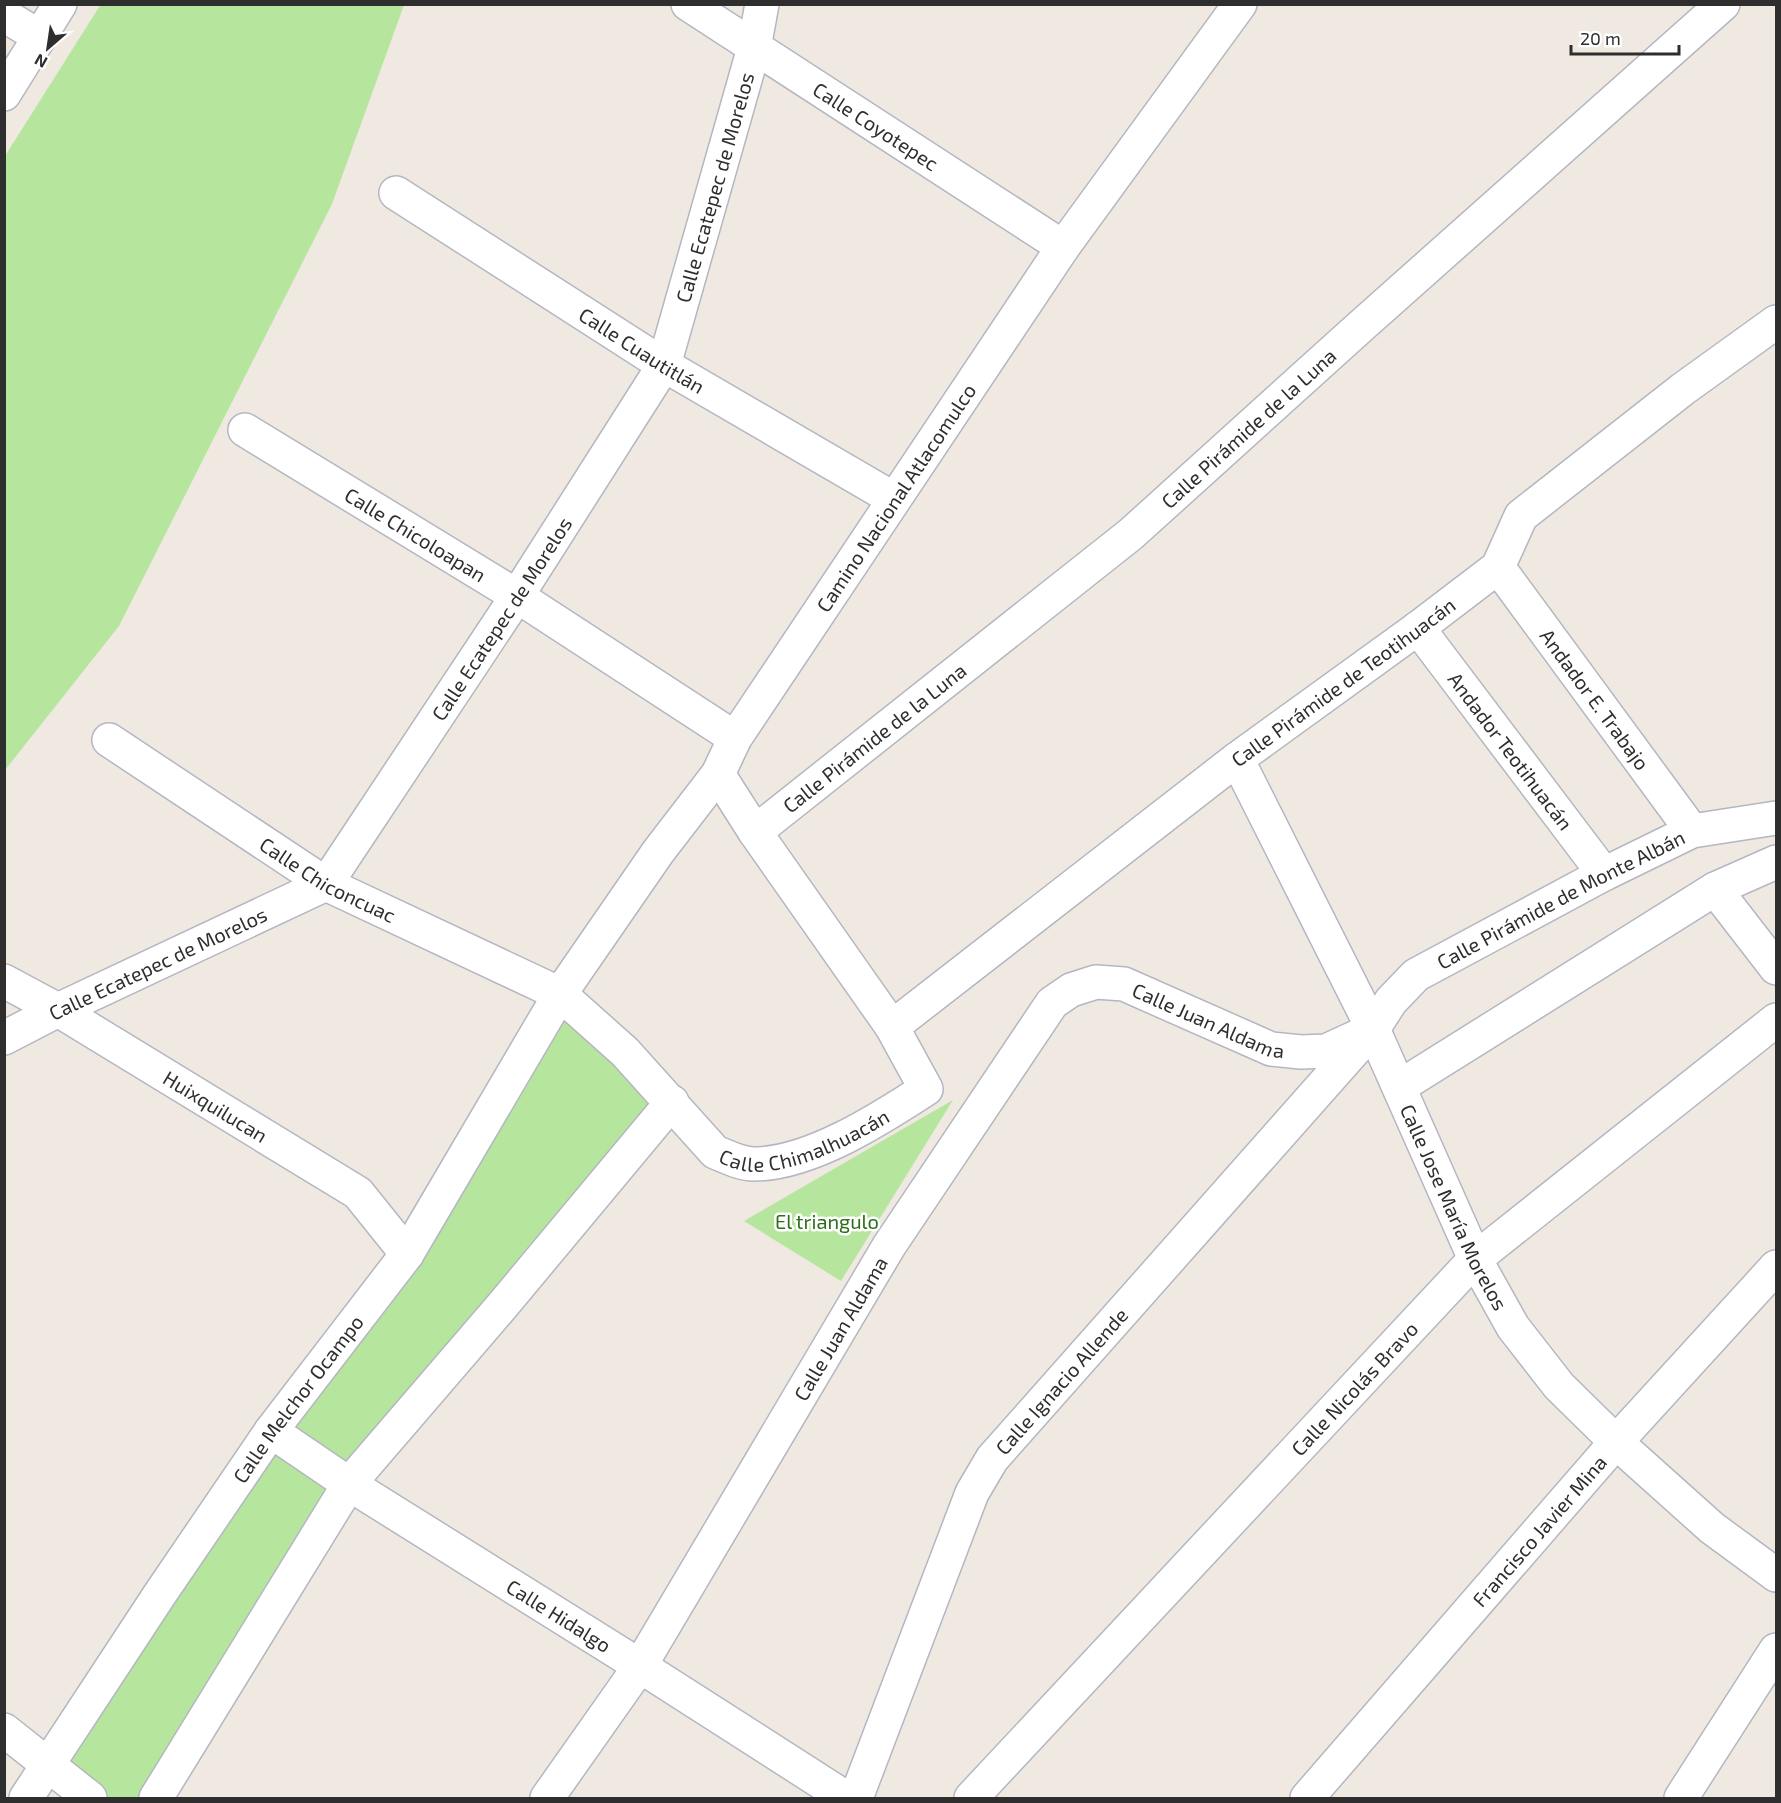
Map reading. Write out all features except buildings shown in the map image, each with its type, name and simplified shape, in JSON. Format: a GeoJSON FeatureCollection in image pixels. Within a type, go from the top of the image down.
{"type":"FeatureCollection","features":[{"type":"Feature","properties":{"kind":"street"},"geometry":{"type":"LineString","coordinates":[[4,94],[60,4]]}},
{"type":"Feature","properties":{"kind":"street","name":"Calle Coyotepec"},"geometry":{"type":"LineString","coordinates":[[688,4],[1063,248]]}},
{"type":"Feature","properties":{"kind":"street","name":"Calle Ecatepec de Morelos"},"geometry":{"type":"LineString","coordinates":[[4,1038],[326,884],[517,596],[664,365],[754,48],[762,4]]}},
{"type":"Feature","properties":{"kind":"street","name":"Camino Nacional Atlacomulco"},"geometry":{"type":"LineString","coordinates":[[560,994],[658,852],[718,774],[735,738],[1063,248],[1240,4]]}},
{"type":"Feature","properties":{"kind":"street","name":"Calle Pirámide de la Luna"},"geometry":{"type":"LineString","coordinates":[[755,832],[1131,534],[1723,4]]}},
{"type":"Feature","properties":{"kind":"street"},"geometry":{"type":"LineString","coordinates":[[4,15],[40,37]]}},
{"type":"Feature","properties":{"kind":"street","name":"Calle Cuautitlán"},"geometry":{"type":"LineString","coordinates":[[396,193],[664,365],[894,499]]}},
{"type":"Feature","properties":{"kind":"street","name":"Calle Pirámide de Teotihuacán"},"geometry":{"type":"LineString","coordinates":[[892,1027],[1237,759],[1498,567],[1521,516],[1683,389],[1772,336]]}},
{"type":"Feature","properties":{"kind":"street","name":"Calle Chicoloapan"},"geometry":{"type":"LineString","coordinates":[[245,430],[517,596],[735,738]]}},
{"type":"Feature","properties":{"kind":"street","name":"Andador E. Trabajo"},"geometry":{"type":"LineString","coordinates":[[1498,567],[1692,831]]}},
{"type":"Feature","properties":{"kind":"street","name":"Andador Teotihuacán"},"geometry":{"type":"LineString","coordinates":[[1418,628],[1604,874]]}},
{"type":"Feature","properties":{"kind":"street","name":"Calle Chiconcuac"},"geometry":{"type":"LineString","coordinates":[[110,740],[326,884],[560,994]]}},
{"type":"Feature","properties":{"kind":"street","name":"Calle Jose María Morelos"},"geometry":{"type":"LineString","coordinates":[[1237,759],[1373,1029],[1475,1259],[1513,1327],[1558,1386],[1616,1442],[1712,1528],[1776,1575]]}},
{"type":"Feature","properties":{"kind":"street"},"geometry":{"type":"LineString","coordinates":[[718,774],[755,832],[892,1027]]}},
{"type":"Feature","properties":{"kind":"street","name":"Calle Pirámide de Monte Albán"},"geometry":{"type":"LineString","coordinates":[[1373,1029],[1391,1001],[1416,975],[1604,874],[1692,831],[1776,818]]}},
{"type":"Feature","properties":{"kind":"street"},"geometry":{"type":"LineString","coordinates":[[1399,1087],[1715,888],[1776,862]]}},
{"type":"Feature","properties":{"kind":"street"},"geometry":{"type":"LineString","coordinates":[[1715,888],[1776,968]]}},
{"type":"Feature","properties":{"kind":"street","name":"Huixquilucan"},"geometry":{"type":"LineString","coordinates":[[4,981],[58,1011],[358,1193],[407,1254]]}},
{"type":"Feature","properties":{"kind":"street","name":"Calle Juan Aldama"},"geometry":{"type":"LineString","coordinates":[[547,1798],[640,1666],[889,1246],[1052,1003],[1071,990],[1095,982],[1125,984],[1271,1049],[1301,1052],[1326,1050],[1373,1029]]}},
{"type":"Feature","properties":{"kind":"street","name":"Calle Chimalhuacán"},"geometry":{"type":"LineString","coordinates":[[560,994],[625,1052],[715,1152],[754,1164],[792,1159],[865,1128],[926,1089],[892,1027]]}},
{"type":"Feature","properties":{"kind":"street","name":"Calle Melchor Ocampo"},"geometry":{"type":"LineString","coordinates":[[26,1798],[160,1594],[271,1431],[407,1254],[560,994]]}},
{"type":"Feature","properties":{"kind":"street"},"geometry":{"type":"LineString","coordinates":[[4,1056],[58,1011]]}},
{"type":"Feature","properties":{"kind":"street","name":"Calle Nicolás Bravo"},"geometry":{"type":"LineString","coordinates":[[970,1798],[1475,1259],[1776,1020]]}},
{"type":"Feature","properties":{"kind":"street","name":"Calle Ignacio Allende"},"geometry":{"type":"LineString","coordinates":[[856,1798],[972,1493],[992,1459],[1373,1029]]}},
{"type":"Feature","properties":{"kind":"street"},"geometry":{"type":"LineString","coordinates":[[156,1798],[349,1484],[502,1306],[672,1102]]}},
{"type":"Feature","properties":{"kind":"street","name":"Francisco Javier Mina"},"geometry":{"type":"LineString","coordinates":[[1307,1798],[1616,1442],[1776,1267]]}},
{"type":"Feature","properties":{"kind":"street","name":"Calle Hidalgo"},"geometry":{"type":"LineString","coordinates":[[271,1431],[349,1484],[846,1798]]}},
{"type":"Feature","properties":{"kind":"street"},"geometry":{"type":"LineString","coordinates":[[1681,1798],[1776,1650]]}},
{"type":"Feature","properties":{"kind":"street"},"geometry":{"type":"LineString","coordinates":[[4,1730],[90,1798]]}},
{"type":"Feature","properties":{"kind":"green space"},"geometry":{"type":"Polygon","coordinates":[[[101,4],[404,5],[332,204],[119,626],[5,770],[5,156],[101,4]]]}},
{"type":"Feature","properties":{"kind":"green space"},"geometry":{"type":"Polygon","coordinates":[[[560,994],[672,1102],[349,1484],[157,1798],[90,1798],[48,1765],[560,994]]]}},
{"type":"Feature","properties":{"kind":"green space","name":"El triangulo"},"geometry":{"type":"Polygon","coordinates":[[[953,1100],[841,1281],[744,1221],[953,1100]]]}}]}
